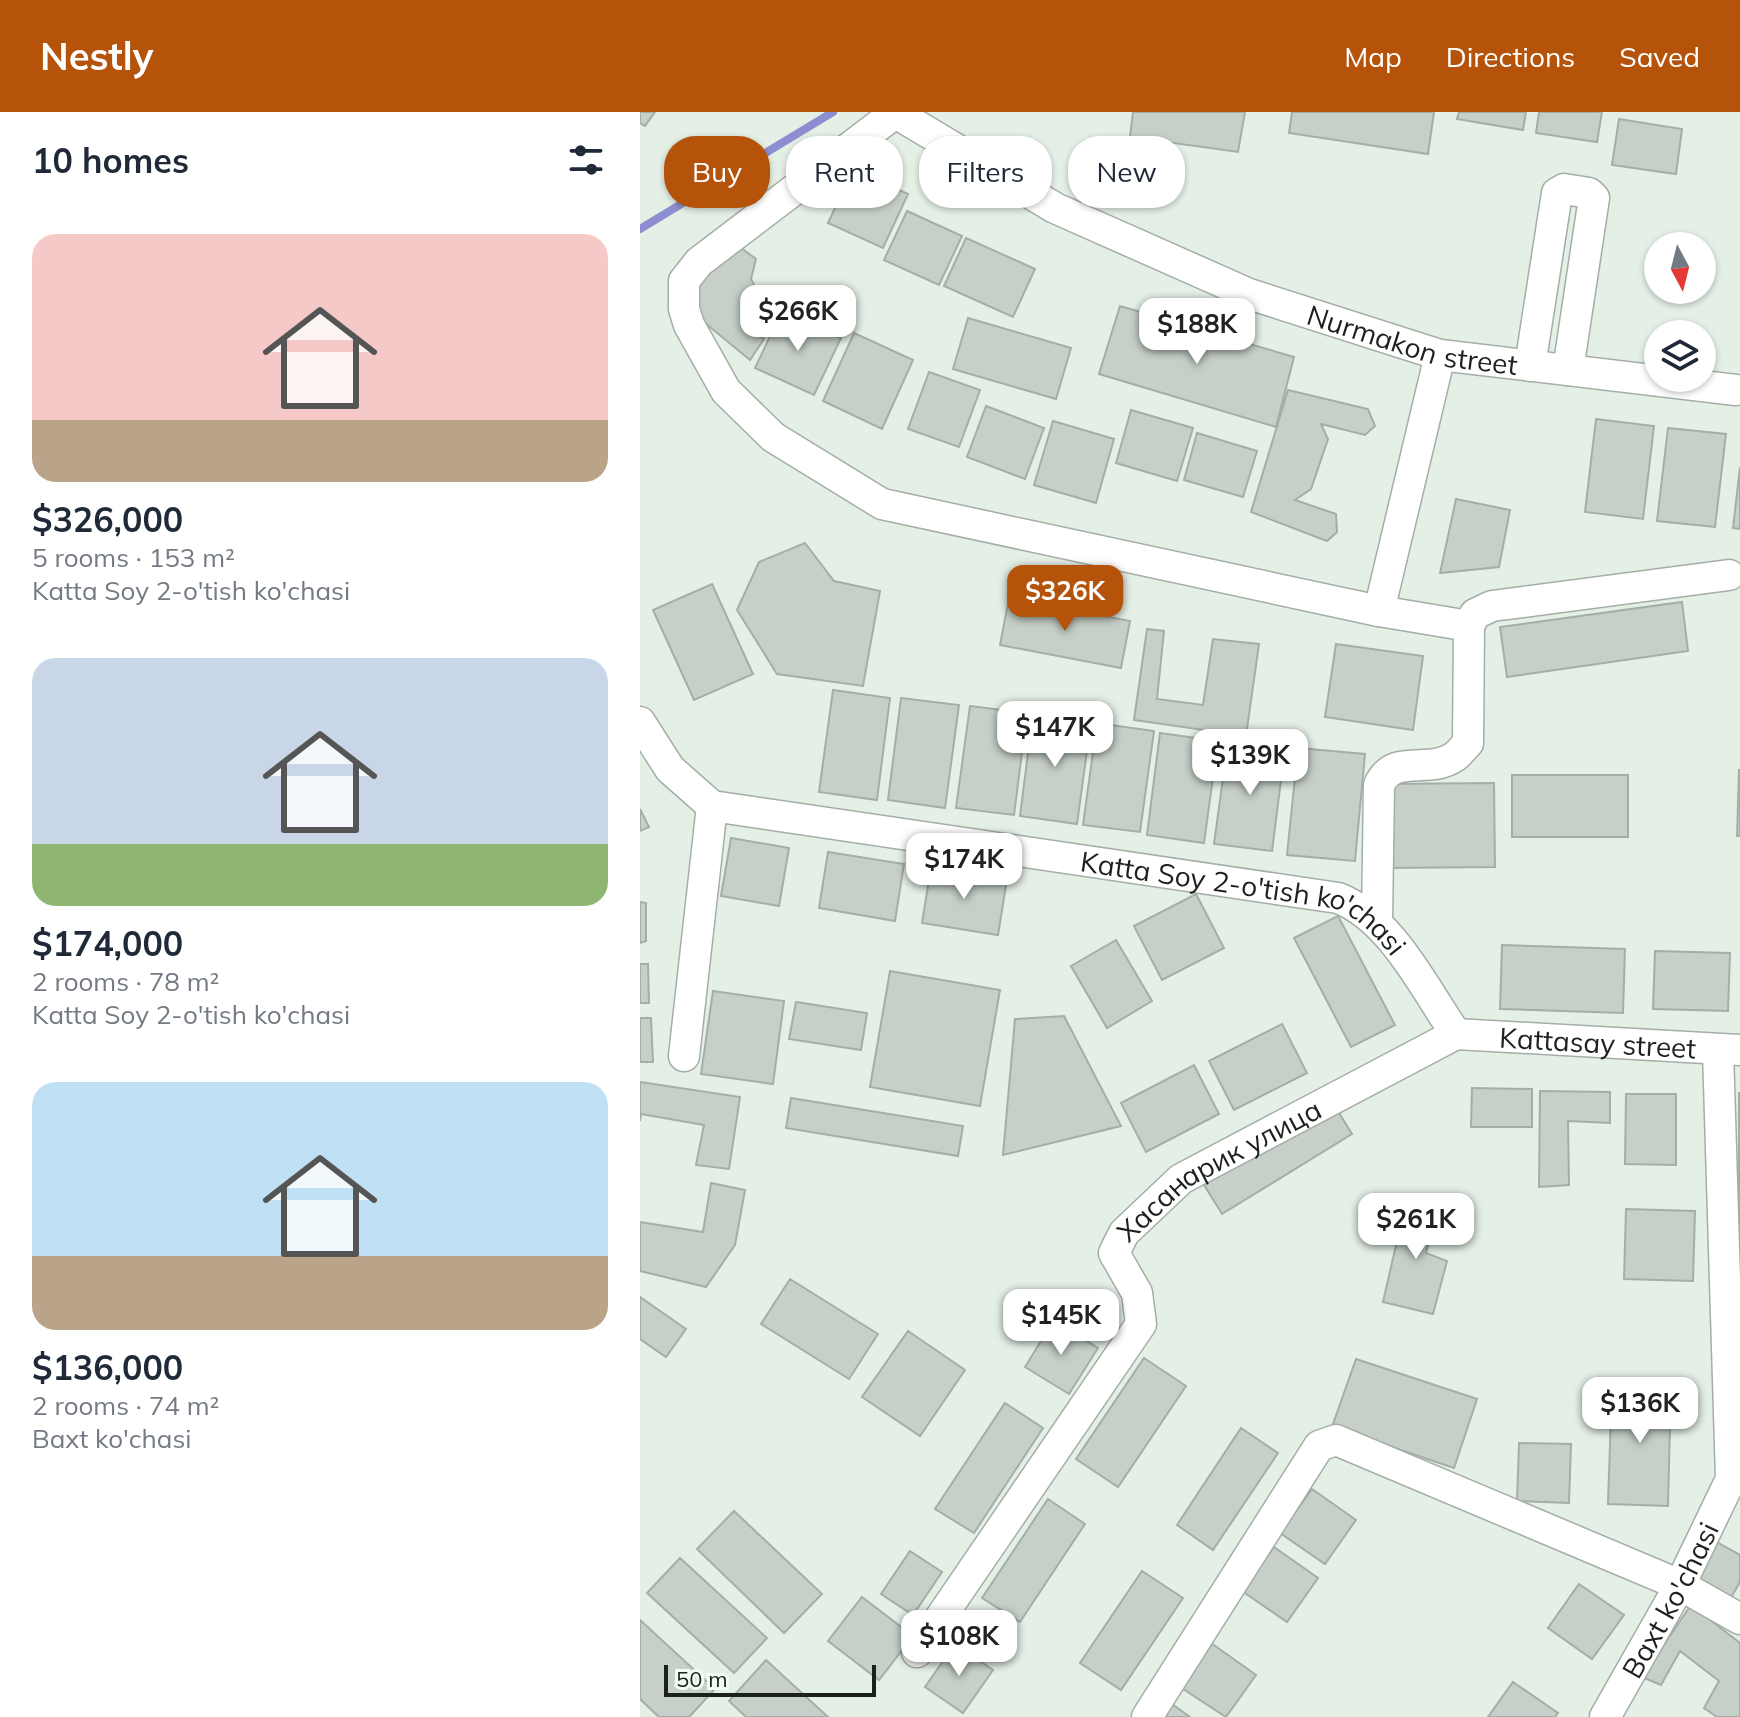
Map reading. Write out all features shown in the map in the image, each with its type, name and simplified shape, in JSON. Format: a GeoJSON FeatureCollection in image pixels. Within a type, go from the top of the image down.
{"type":"FeatureCollection","features":[{"type":"Feature","properties":{"kind":"street","name":"Nurmakon street"},"geometry":{"type":"LineString","coordinates":[[895,112],[1055,208],[1249,294],[1440,355],[1736,390]]}},
{"type":"Feature","properties":{"kind":"street"},"geometry":{"type":"LineString","coordinates":[[895,112],[699,262],[684,281],[684,309],[689,325],[726,391],[773,437],[882,504],[1379,611],[1469,626]]}},
{"type":"Feature","properties":{"kind":"street"},"geometry":{"type":"LineString","coordinates":[[1530,366],[1557,193],[1564,189],[1589,193],[1594,198],[1568,370]]}},
{"type":"Feature","properties":{"kind":"street"},"geometry":{"type":"LineString","coordinates":[[1379,611],[1440,355]]}},
{"type":"Feature","properties":{"kind":"street"},"geometry":{"type":"LineString","coordinates":[[1377,921],[1379,785],[1385,772],[1397,765],[1431,765],[1454,758],[1468,743],[1469,626],[1475,614],[1492,606],[1729,575]]}},
{"type":"Feature","properties":{"kind":"street"},"geometry":{"type":"LineString","coordinates":[[640,722],[670,769],[712,806],[684,1056]]}},
{"type":"Feature","properties":{"kind":"street","name":"Katta Soy 2-o'tish ko'chasi"},"geometry":{"type":"LineString","coordinates":[[712,806],[1338,898],[1358,906],[1377,921],[1456,1034]]}},
{"type":"Feature","properties":{"kind":"street","name":"Kattasay street"},"geometry":{"type":"LineString","coordinates":[[1456,1034],[1729,1050]]}},
{"type":"Feature","properties":{"kind":"street","name":"Хасанарик улица"},"geometry":{"type":"LineString","coordinates":[[917,1652],[1141,1324],[1137,1293],[1114,1253],[1124,1233],[1181,1179],[1456,1034]]}},
{"type":"Feature","properties":{"kind":"street","name":"Baxt ko'chasi"},"geometry":{"type":"LineString","coordinates":[[1605,1717],[1736,1479],[1729,1050]]}},
{"type":"Feature","properties":{"kind":"street"},"geometry":{"type":"LineString","coordinates":[[1147,1717],[1319,1446],[1328,1440],[1336,1440],[1680,1585],[1740,1619]]}},
{"type":"Feature","properties":{"kind":"building"},"geometry":{"type":"Polygon","coordinates":[[[640,112],[655,112],[645,126],[640,123],[640,112]]]}},
{"type":"Feature","properties":{"kind":"building"},"geometry":{"type":"Polygon","coordinates":[[[1133,112],[1245,112],[1238,152],[1185,145],[1185,136],[1130,136],[1133,112]]]}},
{"type":"Feature","properties":{"kind":"building"},"geometry":{"type":"Polygon","coordinates":[[[1292,112],[1434,112],[1428,154],[1289,133],[1292,112]]]}},
{"type":"Feature","properties":{"kind":"building"},"geometry":{"type":"Polygon","coordinates":[[[1459,112],[1526,112],[1523,130],[1457,119],[1459,112]]]}},
{"type":"Feature","properties":{"kind":"building"},"geometry":{"type":"Polygon","coordinates":[[[1539,112],[1602,112],[1597,142],[1536,133],[1539,112]]]}},
{"type":"Feature","properties":{"kind":"building"},"geometry":{"type":"Polygon","coordinates":[[[1619,119],[1682,129],[1676,174],[1612,165],[1619,119]]]}},
{"type":"Feature","properties":{"kind":"building"},"geometry":{"type":"Polygon","coordinates":[[[835,208],[902,208],[883,248],[828,223],[835,208]]]}},
{"type":"Feature","properties":{"kind":"building"},"geometry":{"type":"Polygon","coordinates":[[[907,211],[962,236],[939,285],[884,260],[907,211]]]}},
{"type":"Feature","properties":{"kind":"building"},"geometry":{"type":"Polygon","coordinates":[[[966,238],[1035,269],[1013,317],[944,286],[966,238]]]}},
{"type":"Feature","properties":{"kind":"building"},"geometry":{"type":"Polygon","coordinates":[[[733,242],[756,259],[751,279],[760,297],[744,309],[742,324],[764,339],[750,360],[705,323],[688,282],[733,242]]]}},
{"type":"Feature","properties":{"kind":"building"},"geometry":{"type":"Polygon","coordinates":[[[1120,306],[1294,357],[1276,427],[1099,374],[1120,306]]]}},
{"type":"Feature","properties":{"kind":"building"},"geometry":{"type":"Polygon","coordinates":[[[782,311],[841,338],[814,395],[755,368],[782,311]]]}},
{"type":"Feature","properties":{"kind":"building"},"geometry":{"type":"Polygon","coordinates":[[[968,318],[1071,348],[1056,399],[953,369],[968,318]]]}},
{"type":"Feature","properties":{"kind":"building"},"geometry":{"type":"Polygon","coordinates":[[[854,333],[913,360],[882,429],[823,401],[854,333]]]}},
{"type":"Feature","properties":{"kind":"building"},"geometry":{"type":"Polygon","coordinates":[[[929,372],[980,390],[959,447],[908,429],[929,372]]]}},
{"type":"Feature","properties":{"kind":"building"},"geometry":{"type":"Polygon","coordinates":[[[1288,390],[1368,409],[1375,426],[1365,435],[1321,424],[1328,439],[1311,489],[1295,500],[1336,514],[1337,532],[1327,541],[1251,512],[1288,390]]]}},
{"type":"Feature","properties":{"kind":"building"},"geometry":{"type":"Polygon","coordinates":[[[986,406],[1044,428],[1025,479],[967,457],[986,406]]]}},
{"type":"Feature","properties":{"kind":"building"},"geometry":{"type":"Polygon","coordinates":[[[1131,410],[1193,428],[1177,481],[1116,463],[1131,410]]]}},
{"type":"Feature","properties":{"kind":"building"},"geometry":{"type":"Polygon","coordinates":[[[1596,419],[1654,426],[1643,519],[1585,512],[1596,419]]]}},
{"type":"Feature","properties":{"kind":"building"},"geometry":{"type":"Polygon","coordinates":[[[1053,421],[1114,439],[1096,503],[1034,485],[1053,421]]]}},
{"type":"Feature","properties":{"kind":"building"},"geometry":{"type":"Polygon","coordinates":[[[1668,428],[1726,434],[1715,527],[1657,521],[1668,428]]]}},
{"type":"Feature","properties":{"kind":"building"},"geometry":{"type":"Polygon","coordinates":[[[1197,433],[1257,451],[1243,497],[1184,480],[1197,433]]]}},
{"type":"Feature","properties":{"kind":"building"},"geometry":{"type":"Polygon","coordinates":[[[1740,467],[1740,529],[1733,528],[1740,467]]]}},
{"type":"Feature","properties":{"kind":"building"},"geometry":{"type":"Polygon","coordinates":[[[1456,499],[1510,510],[1499,567],[1440,573],[1456,499]]]}},
{"type":"Feature","properties":{"kind":"building"},"geometry":{"type":"Polygon","coordinates":[[[805,543],[834,581],[880,591],[863,686],[777,674],[737,610],[759,562],[805,543]]]}},
{"type":"Feature","properties":{"kind":"building"},"geometry":{"type":"Polygon","coordinates":[[[712,584],[753,674],[694,700],[653,610],[712,584]]]}},
{"type":"Feature","properties":{"kind":"building"},"geometry":{"type":"Polygon","coordinates":[[[1009,598],[1130,621],[1121,668],[1000,645],[1009,598]]]}},
{"type":"Feature","properties":{"kind":"building"},"geometry":{"type":"Polygon","coordinates":[[[1682,602],[1688,651],[1507,677],[1500,627],[1682,602]]]}},
{"type":"Feature","properties":{"kind":"building"},"geometry":{"type":"Polygon","coordinates":[[[1147,629],[1164,631],[1157,699],[1203,705],[1213,639],[1259,644],[1246,736],[1134,720],[1147,629]]]}},
{"type":"Feature","properties":{"kind":"building"},"geometry":{"type":"Polygon","coordinates":[[[1336,644],[1423,656],[1413,730],[1325,717],[1336,644]]]}},
{"type":"Feature","properties":{"kind":"building"},"geometry":{"type":"Polygon","coordinates":[[[833,690],[890,698],[877,800],[819,792],[833,690]]]}},
{"type":"Feature","properties":{"kind":"building"},"geometry":{"type":"Polygon","coordinates":[[[901,698],[959,705],[945,808],[888,800],[901,698]]]}},
{"type":"Feature","properties":{"kind":"building"},"geometry":{"type":"Polygon","coordinates":[[[970,706],[1027,713],[1014,815],[956,808],[970,706]]]}},
{"type":"Feature","properties":{"kind":"building"},"geometry":{"type":"Polygon","coordinates":[[[1033,714],[1091,722],[1077,824],[1020,816],[1033,714]]]}},
{"type":"Feature","properties":{"kind":"building"},"geometry":{"type":"Polygon","coordinates":[[[1097,723],[1154,731],[1140,832],[1083,825],[1097,723]]]}},
{"type":"Feature","properties":{"kind":"building"},"geometry":{"type":"Polygon","coordinates":[[[1160,733],[1218,741],[1204,843],[1147,835],[1160,733]]]}},
{"type":"Feature","properties":{"kind":"building"},"geometry":{"type":"Polygon","coordinates":[[[1228,742],[1285,749],[1272,851],[1214,844],[1228,742]]]}},
{"type":"Feature","properties":{"kind":"building"},"geometry":{"type":"Polygon","coordinates":[[[1298,748],[1365,754],[1355,861],[1287,855],[1298,748]]]}},
{"type":"Feature","properties":{"kind":"building"},"geometry":{"type":"Polygon","coordinates":[[[1739,770],[1740,836],[1737,836],[1739,770]]]}},
{"type":"Feature","properties":{"kind":"building"},"geometry":{"type":"Polygon","coordinates":[[[1512,775],[1628,775],[1628,837],[1512,837],[1512,775]]]}},
{"type":"Feature","properties":{"kind":"building"},"geometry":{"type":"Polygon","coordinates":[[[1494,783],[1495,867],[1386,868],[1385,784],[1494,783]]]}},
{"type":"Feature","properties":{"kind":"building"},"geometry":{"type":"Polygon","coordinates":[[[640,809],[649,827],[640,831],[640,809]]]}},
{"type":"Feature","properties":{"kind":"building"},"geometry":{"type":"Polygon","coordinates":[[[731,838],[789,848],[779,906],[721,896],[731,838]]]}},
{"type":"Feature","properties":{"kind":"building"},"geometry":{"type":"Polygon","coordinates":[[[828,852],[904,864],[895,921],[819,908],[828,852]]]}},
{"type":"Feature","properties":{"kind":"building"},"geometry":{"type":"Polygon","coordinates":[[[931,867],[1007,879],[998,935],[922,923],[931,867]]]}},
{"type":"Feature","properties":{"kind":"building"},"geometry":{"type":"Polygon","coordinates":[[[1196,894],[1224,948],[1162,980],[1134,926],[1196,894]]]}},
{"type":"Feature","properties":{"kind":"building"},"geometry":{"type":"Polygon","coordinates":[[[640,902],[646,903],[646,941],[640,943],[640,902]]]}},
{"type":"Feature","properties":{"kind":"building"},"geometry":{"type":"Polygon","coordinates":[[[1338,916],[1395,1025],[1351,1047],[1294,938],[1338,916]]]}},
{"type":"Feature","properties":{"kind":"building"},"geometry":{"type":"Polygon","coordinates":[[[1116,940],[1152,1001],[1107,1028],[1071,966],[1116,940]]]}},
{"type":"Feature","properties":{"kind":"building"},"geometry":{"type":"Polygon","coordinates":[[[1502,945],[1625,949],[1623,1013],[1500,1009],[1502,945]]]}},
{"type":"Feature","properties":{"kind":"building"},"geometry":{"type":"Polygon","coordinates":[[[1655,951],[1730,953],[1728,1011],[1653,1009],[1655,951]]]}},
{"type":"Feature","properties":{"kind":"building"},"geometry":{"type":"Polygon","coordinates":[[[640,964],[648,964],[649,1003],[640,1003],[640,964]]]}},
{"type":"Feature","properties":{"kind":"building"},"geometry":{"type":"Polygon","coordinates":[[[890,971],[1000,990],[980,1106],[870,1087],[890,971]]]}},
{"type":"Feature","properties":{"kind":"building"},"geometry":{"type":"Polygon","coordinates":[[[713,991],[784,1001],[773,1084],[701,1074],[713,991]]]}},
{"type":"Feature","properties":{"kind":"building"},"geometry":{"type":"Polygon","coordinates":[[[796,1002],[867,1013],[861,1050],[789,1039],[796,1002]]]}},
{"type":"Feature","properties":{"kind":"building"},"geometry":{"type":"Polygon","coordinates":[[[1064,1016],[1121,1126],[1003,1155],[1015,1019],[1064,1016]]]}},
{"type":"Feature","properties":{"kind":"building"},"geometry":{"type":"Polygon","coordinates":[[[640,1018],[651,1018],[653,1062],[640,1062],[640,1018]]]}},
{"type":"Feature","properties":{"kind":"building"},"geometry":{"type":"Polygon","coordinates":[[[1282,1024],[1307,1073],[1234,1110],[1209,1061],[1282,1024]]]}},
{"type":"Feature","properties":{"kind":"building"},"geometry":{"type":"Polygon","coordinates":[[[1194,1065],[1219,1114],[1146,1152],[1121,1103],[1194,1065]]]}},
{"type":"Feature","properties":{"kind":"building"},"geometry":{"type":"Polygon","coordinates":[[[640,1082],[740,1097],[729,1169],[696,1165],[704,1125],[641,1114],[640,1121],[640,1082]]]}},
{"type":"Feature","properties":{"kind":"building"},"geometry":{"type":"Polygon","coordinates":[[[1472,1088],[1532,1089],[1532,1127],[1471,1127],[1472,1088]]]}},
{"type":"Feature","properties":{"kind":"building"},"geometry":{"type":"Polygon","coordinates":[[[1540,1091],[1610,1092],[1610,1123],[1568,1121],[1569,1185],[1539,1187],[1540,1091]]]}},
{"type":"Feature","properties":{"kind":"building"},"geometry":{"type":"Polygon","coordinates":[[[1739,1092],[1740,1265],[1739,1265],[1739,1092]]]}},
{"type":"Feature","properties":{"kind":"building"},"geometry":{"type":"Polygon","coordinates":[[[1626,1094],[1676,1094],[1676,1165],[1625,1164],[1626,1094]]]}},
{"type":"Feature","properties":{"kind":"building"},"geometry":{"type":"Polygon","coordinates":[[[791,1098],[963,1126],[958,1156],[786,1128],[791,1098]]]}},
{"type":"Feature","properties":{"kind":"building"},"geometry":{"type":"Polygon","coordinates":[[[1331,1100],[1352,1134],[1222,1214],[1201,1180],[1331,1100]]]}},
{"type":"Feature","properties":{"kind":"building"},"geometry":{"type":"Polygon","coordinates":[[[711,1183],[745,1190],[735,1245],[706,1287],[640,1271],[640,1222],[703,1232],[711,1183]]]}},
{"type":"Feature","properties":{"kind":"building"},"geometry":{"type":"Polygon","coordinates":[[[1407,1197],[1439,1204],[1426,1253],[1447,1261],[1433,1314],[1383,1302],[1407,1197]]]}},
{"type":"Feature","properties":{"kind":"building"},"geometry":{"type":"Polygon","coordinates":[[[1626,1209],[1695,1211],[1693,1281],[1624,1279],[1626,1209]]]}},
{"type":"Feature","properties":{"kind":"building"},"geometry":{"type":"Polygon","coordinates":[[[790,1279],[878,1334],[849,1379],[761,1324],[790,1279]]]}},
{"type":"Feature","properties":{"kind":"building"},"geometry":{"type":"Polygon","coordinates":[[[640,1297],[686,1329],[666,1357],[640,1339],[640,1297]]]}},
{"type":"Feature","properties":{"kind":"building"},"geometry":{"type":"Polygon","coordinates":[[[1054,1320],[1098,1348],[1069,1394],[1025,1367],[1054,1320]]]}},
{"type":"Feature","properties":{"kind":"building"},"geometry":{"type":"Polygon","coordinates":[[[908,1331],[965,1370],[920,1436],[862,1397],[908,1331]]]}},
{"type":"Feature","properties":{"kind":"building"},"geometry":{"type":"Polygon","coordinates":[[[1144,1358],[1186,1386],[1118,1487],[1076,1459],[1144,1358]]]}},
{"type":"Feature","properties":{"kind":"building"},"geometry":{"type":"Polygon","coordinates":[[[1356,1359],[1477,1399],[1454,1468],[1332,1427],[1356,1359]]]}},
{"type":"Feature","properties":{"kind":"building"},"geometry":{"type":"Polygon","coordinates":[[[1612,1384],[1671,1386],[1668,1506],[1608,1504],[1612,1384]]]}},
{"type":"Feature","properties":{"kind":"building"},"geometry":{"type":"Polygon","coordinates":[[[1005,1403],[1043,1428],[974,1533],[935,1509],[1005,1403]]]}},
{"type":"Feature","properties":{"kind":"building"},"geometry":{"type":"Polygon","coordinates":[[[1241,1428],[1278,1453],[1213,1550],[1177,1525],[1241,1428]]]}},
{"type":"Feature","properties":{"kind":"building"},"geometry":{"type":"Polygon","coordinates":[[[1519,1443],[1571,1444],[1569,1503],[1517,1501],[1519,1443]]]}},
{"type":"Feature","properties":{"kind":"building"},"geometry":{"type":"Polygon","coordinates":[[[1312,1489],[1356,1520],[1325,1564],[1280,1533],[1312,1489]]]}},
{"type":"Feature","properties":{"kind":"building"},"geometry":{"type":"Polygon","coordinates":[[[1048,1499],[1085,1524],[1020,1622],[982,1598],[1048,1499]]]}},
{"type":"Feature","properties":{"kind":"building"},"geometry":{"type":"Polygon","coordinates":[[[734,1511],[822,1594],[784,1633],[697,1549],[734,1511]]]}},
{"type":"Feature","properties":{"kind":"building"},"geometry":{"type":"Polygon","coordinates":[[[1713,1540],[1740,1555],[1740,1582],[1729,1601],[1690,1579],[1713,1540]]]}},
{"type":"Feature","properties":{"kind":"building"},"geometry":{"type":"Polygon","coordinates":[[[1274,1547],[1318,1578],[1287,1622],[1242,1591],[1274,1547]]]}},
{"type":"Feature","properties":{"kind":"building"},"geometry":{"type":"Polygon","coordinates":[[[910,1551],[942,1572],[913,1615],[881,1594],[910,1551]]]}},
{"type":"Feature","properties":{"kind":"building"},"geometry":{"type":"Polygon","coordinates":[[[680,1558],[767,1638],[734,1673],[647,1593],[680,1558]]]}},
{"type":"Feature","properties":{"kind":"building"},"geometry":{"type":"Polygon","coordinates":[[[1142,1571],[1183,1598],[1121,1690],[1080,1663],[1142,1571]]]}},
{"type":"Feature","properties":{"kind":"building"},"geometry":{"type":"Polygon","coordinates":[[[1579,1584],[1624,1615],[1592,1659],[1548,1628],[1579,1584]]]}},
{"type":"Feature","properties":{"kind":"building"},"geometry":{"type":"Polygon","coordinates":[[[862,1597],[913,1636],[879,1680],[828,1641],[862,1597]]]}},
{"type":"Feature","properties":{"kind":"building"},"geometry":{"type":"Polygon","coordinates":[[[1691,1605],[1740,1643],[1740,1717],[1717,1717],[1704,1708],[1719,1681],[1680,1651],[1661,1685],[1642,1677],[1691,1605]]]}},
{"type":"Feature","properties":{"kind":"building"},"geometry":{"type":"Polygon","coordinates":[[[640,1620],[715,1689],[689,1717],[659,1717],[640,1699],[640,1620]]]}},
{"type":"Feature","properties":{"kind":"building"},"geometry":{"type":"Polygon","coordinates":[[[1211,1643],[1256,1675],[1226,1717],[1180,1687],[1211,1643]]]}},
{"type":"Feature","properties":{"kind":"building"},"geometry":{"type":"Polygon","coordinates":[[[955,1644],[993,1670],[963,1713],[925,1687],[955,1644]]]}},
{"type":"Feature","properties":{"kind":"building"},"geometry":{"type":"Polygon","coordinates":[[[766,1660],[828,1717],[746,1717],[729,1701],[766,1660]]]}},
{"type":"Feature","properties":{"kind":"building"},"geometry":{"type":"Polygon","coordinates":[[[1513,1682],[1558,1713],[1555,1717],[1488,1717],[1513,1682]]]}},
{"type":"Feature","properties":{"kind":"building"},"geometry":{"type":"Polygon","coordinates":[[[1172,1704],[1190,1717],[1163,1717],[1172,1704]]]}},
{"type":"Feature","properties":{"kind":"waterway"},"geometry":{"type":"LineString","coordinates":[[640,229],[833,112]]}}]}
